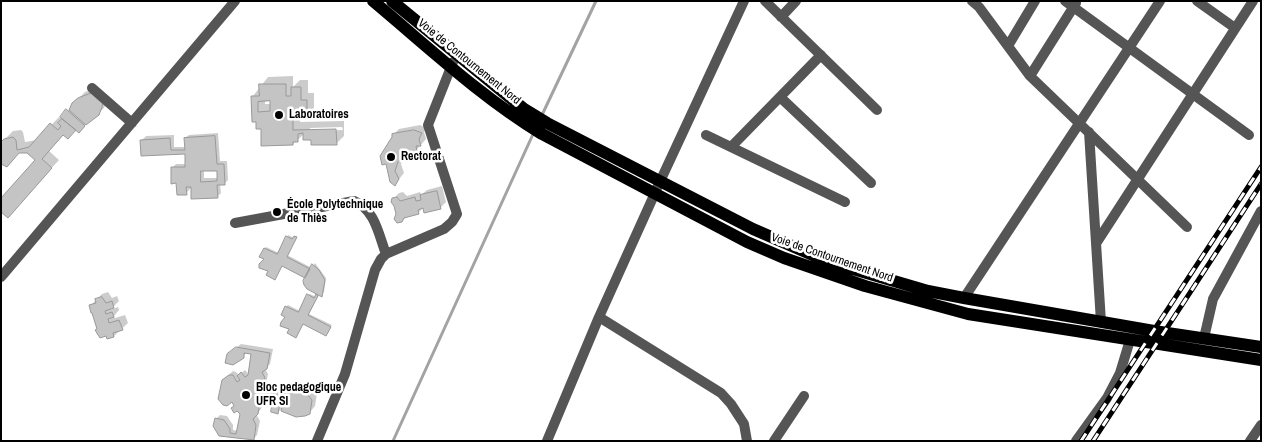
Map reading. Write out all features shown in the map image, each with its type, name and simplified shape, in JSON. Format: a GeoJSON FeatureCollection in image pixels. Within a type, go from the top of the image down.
{"type":"FeatureCollection","features":[{"type":"Feature","properties":{"kind":"main road","name":"Voie de Contournement Nord"},"geometry":{"type":"LineString","coordinates":[[372,1],[454,61]]}},
{"type":"Feature","properties":{"kind":"main road","name":"Voie de Contournement Nord"},"geometry":{"type":"LineString","coordinates":[[392,1],[454,61],[482,93],[544,128],[658,187],[815,256],[928,291],[1101,322],[1261,347]]}},
{"type":"Feature","properties":{"kind":"main road","name":"Voie de Contournement Nord"},"geometry":{"type":"LineString","coordinates":[[658,187],[747,242],[769,252],[865,286],[968,314],[1261,360]]}},
{"type":"Feature","properties":{"kind":"street"},"geometry":{"type":"LineString","coordinates":[[1,277],[235,1]]}},
{"type":"Feature","properties":{"kind":"street"},"geometry":{"type":"LineString","coordinates":[[546,441],[599,317],[744,1]]}},
{"type":"Feature","properties":{"kind":"street"},"geometry":{"type":"LineString","coordinates":[[765,1],[877,110]]}},
{"type":"Feature","properties":{"kind":"street"},"geometry":{"type":"LineString","coordinates":[[781,17],[796,1]]}},
{"type":"Feature","properties":{"kind":"street"},"geometry":{"type":"LineString","coordinates":[[1008,46],[1035,1]]}},
{"type":"Feature","properties":{"kind":"street"},"geometry":{"type":"LineString","coordinates":[[964,298],[1160,1]]}},
{"type":"Feature","properties":{"kind":"street"},"geometry":{"type":"LineString","coordinates":[[1197,1],[1236,28]]}},
{"type":"Feature","properties":{"kind":"street"},"geometry":{"type":"LineString","coordinates":[[1097,242],[1253,1]]}},
{"type":"Feature","properties":{"kind":"street"},"geometry":{"type":"LineString","coordinates":[[978,3],[1030,76],[1187,226]]}},
{"type":"Feature","properties":{"kind":"street"},"geometry":{"type":"LineString","coordinates":[[1030,76],[1071,3],[1129,48],[1249,135]]}},
{"type":"Feature","properties":{"kind":"street"},"geometry":{"type":"LineString","coordinates":[[731,147],[821,55]]}},
{"type":"Feature","properties":{"kind":"street"},"geometry":{"type":"LineString","coordinates":[[317,441],[345,374],[381,259],[386,254],[444,229],[457,214],[428,125],[454,61]]}},
{"type":"Feature","properties":{"kind":"street"},"geometry":{"type":"LineString","coordinates":[[92,88],[132,123]]}},
{"type":"Feature","properties":{"kind":"street"},"geometry":{"type":"LineString","coordinates":[[780,97],[871,183]]}},
{"type":"Feature","properties":{"kind":"street"},"geometry":{"type":"LineString","coordinates":[[1089,132],[1101,322]]}},
{"type":"Feature","properties":{"kind":"street"},"geometry":{"type":"LineString","coordinates":[[706,135],[845,202]]}},
{"type":"Feature","properties":{"kind":"street"},"geometry":{"type":"LineString","coordinates":[[235,222],[354,202],[371,214],[386,254]]}},
{"type":"Feature","properties":{"kind":"street"},"geometry":{"type":"LineString","coordinates":[[1204,338],[1212,299],[1261,211]]}},
{"type":"Feature","properties":{"kind":"street"},"geometry":{"type":"LineString","coordinates":[[599,317],[721,393],[744,424],[747,441]]}},
{"type":"Feature","properties":{"kind":"street"},"geometry":{"type":"LineString","coordinates":[[1076,441],[1112,390],[1120,373],[1130,340]]}},
{"type":"Feature","properties":{"kind":"street"},"geometry":{"type":"LineString","coordinates":[[774,441],[804,396]]}},
{"type":"Feature","properties":{"kind":"street"},"geometry":{"type":"LineString","coordinates":[[1250,441],[1261,425]]}},
{"type":"Feature","properties":{"kind":"building","name":"Laboratoires"},"geometry":{"type":"Polygon","coordinates":[[[259,84],[286,84],[286,96],[291,96],[291,87],[301,87],[301,100],[307,100],[307,117],[293,118],[293,130],[336,129],[337,145],[311,145],[311,140],[303,140],[303,133],[298,134],[298,142],[293,142],[293,145],[261,146],[261,129],[256,129],[256,122],[252,122],[251,96],[259,96],[259,84]],[[270,101],[258,102],[258,112],[270,111],[270,101]]]}},
{"type":"Feature","properties":{"kind":"building"},"geometry":{"type":"Polygon","coordinates":[[[92,93],[103,102],[99,115],[86,125],[69,110],[72,103],[78,98],[92,93]]]}},
{"type":"Feature","properties":{"kind":"building"},"geometry":{"type":"Polygon","coordinates":[[[66,109],[85,126],[79,133],[60,117],[66,109]]]}},
{"type":"Feature","properties":{"kind":"building"},"geometry":{"type":"Polygon","coordinates":[[[62,119],[76,130],[68,139],[63,135],[42,159],[52,168],[8,218],[1,212],[1,198],[35,160],[27,153],[19,153],[7,167],[1,164],[1,142],[4,139],[13,137],[16,140],[17,150],[29,147],[50,123],[58,130],[61,126],[58,123],[62,119]]]}},
{"type":"Feature","properties":{"kind":"building","name":"Rectorat"},"geometry":{"type":"Polygon","coordinates":[[[414,130],[422,133],[419,139],[421,146],[416,146],[417,151],[414,155],[405,156],[398,162],[395,171],[399,179],[395,186],[390,182],[386,164],[382,165],[380,156],[392,134],[414,130]]]}},
{"type":"Feature","properties":{"kind":"building"},"geometry":{"type":"Polygon","coordinates":[[[215,136],[217,164],[224,164],[225,185],[217,185],[218,198],[191,199],[191,187],[186,187],[187,195],[177,195],[176,183],[171,184],[171,167],[185,167],[185,154],[141,156],[140,140],[170,138],[171,150],[185,150],[184,138],[215,136]],[[201,171],[201,182],[217,181],[217,171],[201,171]]]}},
{"type":"Feature","properties":{"kind":"building","name":"Rectorat"},"geometry":{"type":"Polygon","coordinates":[[[437,191],[441,209],[424,213],[423,208],[418,210],[419,214],[404,218],[402,222],[397,223],[394,219],[396,214],[391,202],[392,198],[397,197],[400,201],[415,197],[416,201],[421,200],[420,195],[437,191]]]}},
{"type":"Feature","properties":{"kind":"building"},"geometry":{"type":"Polygon","coordinates":[[[286,236],[292,239],[294,236],[297,237],[287,257],[310,269],[305,278],[282,266],[275,280],[266,275],[268,271],[259,268],[259,264],[264,259],[259,257],[264,248],[277,254],[286,236]]]}},
{"type":"Feature","properties":{"kind":"building"},"geometry":{"type":"Polygon","coordinates":[[[312,264],[319,270],[325,280],[322,297],[307,289],[304,285],[303,281],[312,264]]]}},
{"type":"Feature","properties":{"kind":"building"},"geometry":{"type":"Polygon","coordinates":[[[307,294],[314,298],[316,294],[318,296],[308,315],[331,327],[326,336],[303,324],[296,338],[287,333],[289,329],[280,326],[285,317],[281,315],[285,306],[298,312],[307,294]]]}},
{"type":"Feature","properties":{"kind":"building"},"geometry":{"type":"Polygon","coordinates":[[[102,297],[106,303],[112,301],[114,308],[105,311],[106,314],[112,312],[114,317],[108,319],[109,323],[119,320],[123,330],[113,333],[114,337],[107,339],[106,336],[100,338],[95,330],[97,329],[89,305],[96,303],[95,299],[102,297]]]}},
{"type":"Feature","properties":{"kind":"building","name":"Bloc pedagogique UFR SI"},"geometry":{"type":"Polygon","coordinates":[[[236,347],[270,353],[267,369],[262,372],[265,378],[262,391],[274,391],[272,407],[265,405],[265,402],[260,402],[258,414],[253,419],[256,425],[254,440],[219,436],[213,426],[215,418],[224,420],[230,429],[230,433],[236,434],[240,414],[237,411],[234,413],[231,408],[234,406],[232,402],[227,406],[223,405],[218,399],[222,380],[229,375],[233,375],[237,382],[240,380],[237,376],[241,372],[245,377],[248,375],[251,354],[244,353],[244,358],[233,365],[225,363],[227,354],[236,347]]]}},
{"type":"Feature","properties":{"kind":"building"},"geometry":{"type":"Polygon","coordinates":[[[294,388],[308,395],[312,400],[310,414],[296,417],[281,411],[285,389],[294,388]]]}},
{"type":"Feature","properties":{"kind":"building"},"geometry":{"type":"Polygon","coordinates":[[[275,389],[282,390],[278,414],[271,412],[275,389]]]}},
{"type":"Feature","properties":{"kind":"waterway"},"geometry":{"type":"LineString","coordinates":[[542,115],[596,1]]}},
{"type":"Feature","properties":{"kind":"waterway"},"geometry":{"type":"LineString","coordinates":[[393,441],[534,132]]}},
{"type":"Feature","properties":{"kind":"railway"},"geometry":{"type":"LineString","coordinates":[[1081,441],[1261,167]]}},
{"type":"Feature","properties":{"kind":"railway"},"geometry":{"type":"LineString","coordinates":[[1093,441],[1261,184]]}},
{"type":"Feature","properties":{"kind":"place","name":"Laboratoires"},"geometry":{"type":"Point","coordinates":[279,115]}},
{"type":"Feature","properties":{"kind":"place","name":"Rectorat"},"geometry":{"type":"Point","coordinates":[391,157]}},
{"type":"Feature","properties":{"kind":"place","name":"École Polytechnique de Thiès"},"geometry":{"type":"Point","coordinates":[277,212]}},
{"type":"Feature","properties":{"kind":"place","name":"Bloc pedagogique UFR SI"},"geometry":{"type":"Point","coordinates":[246,395]}}]}
